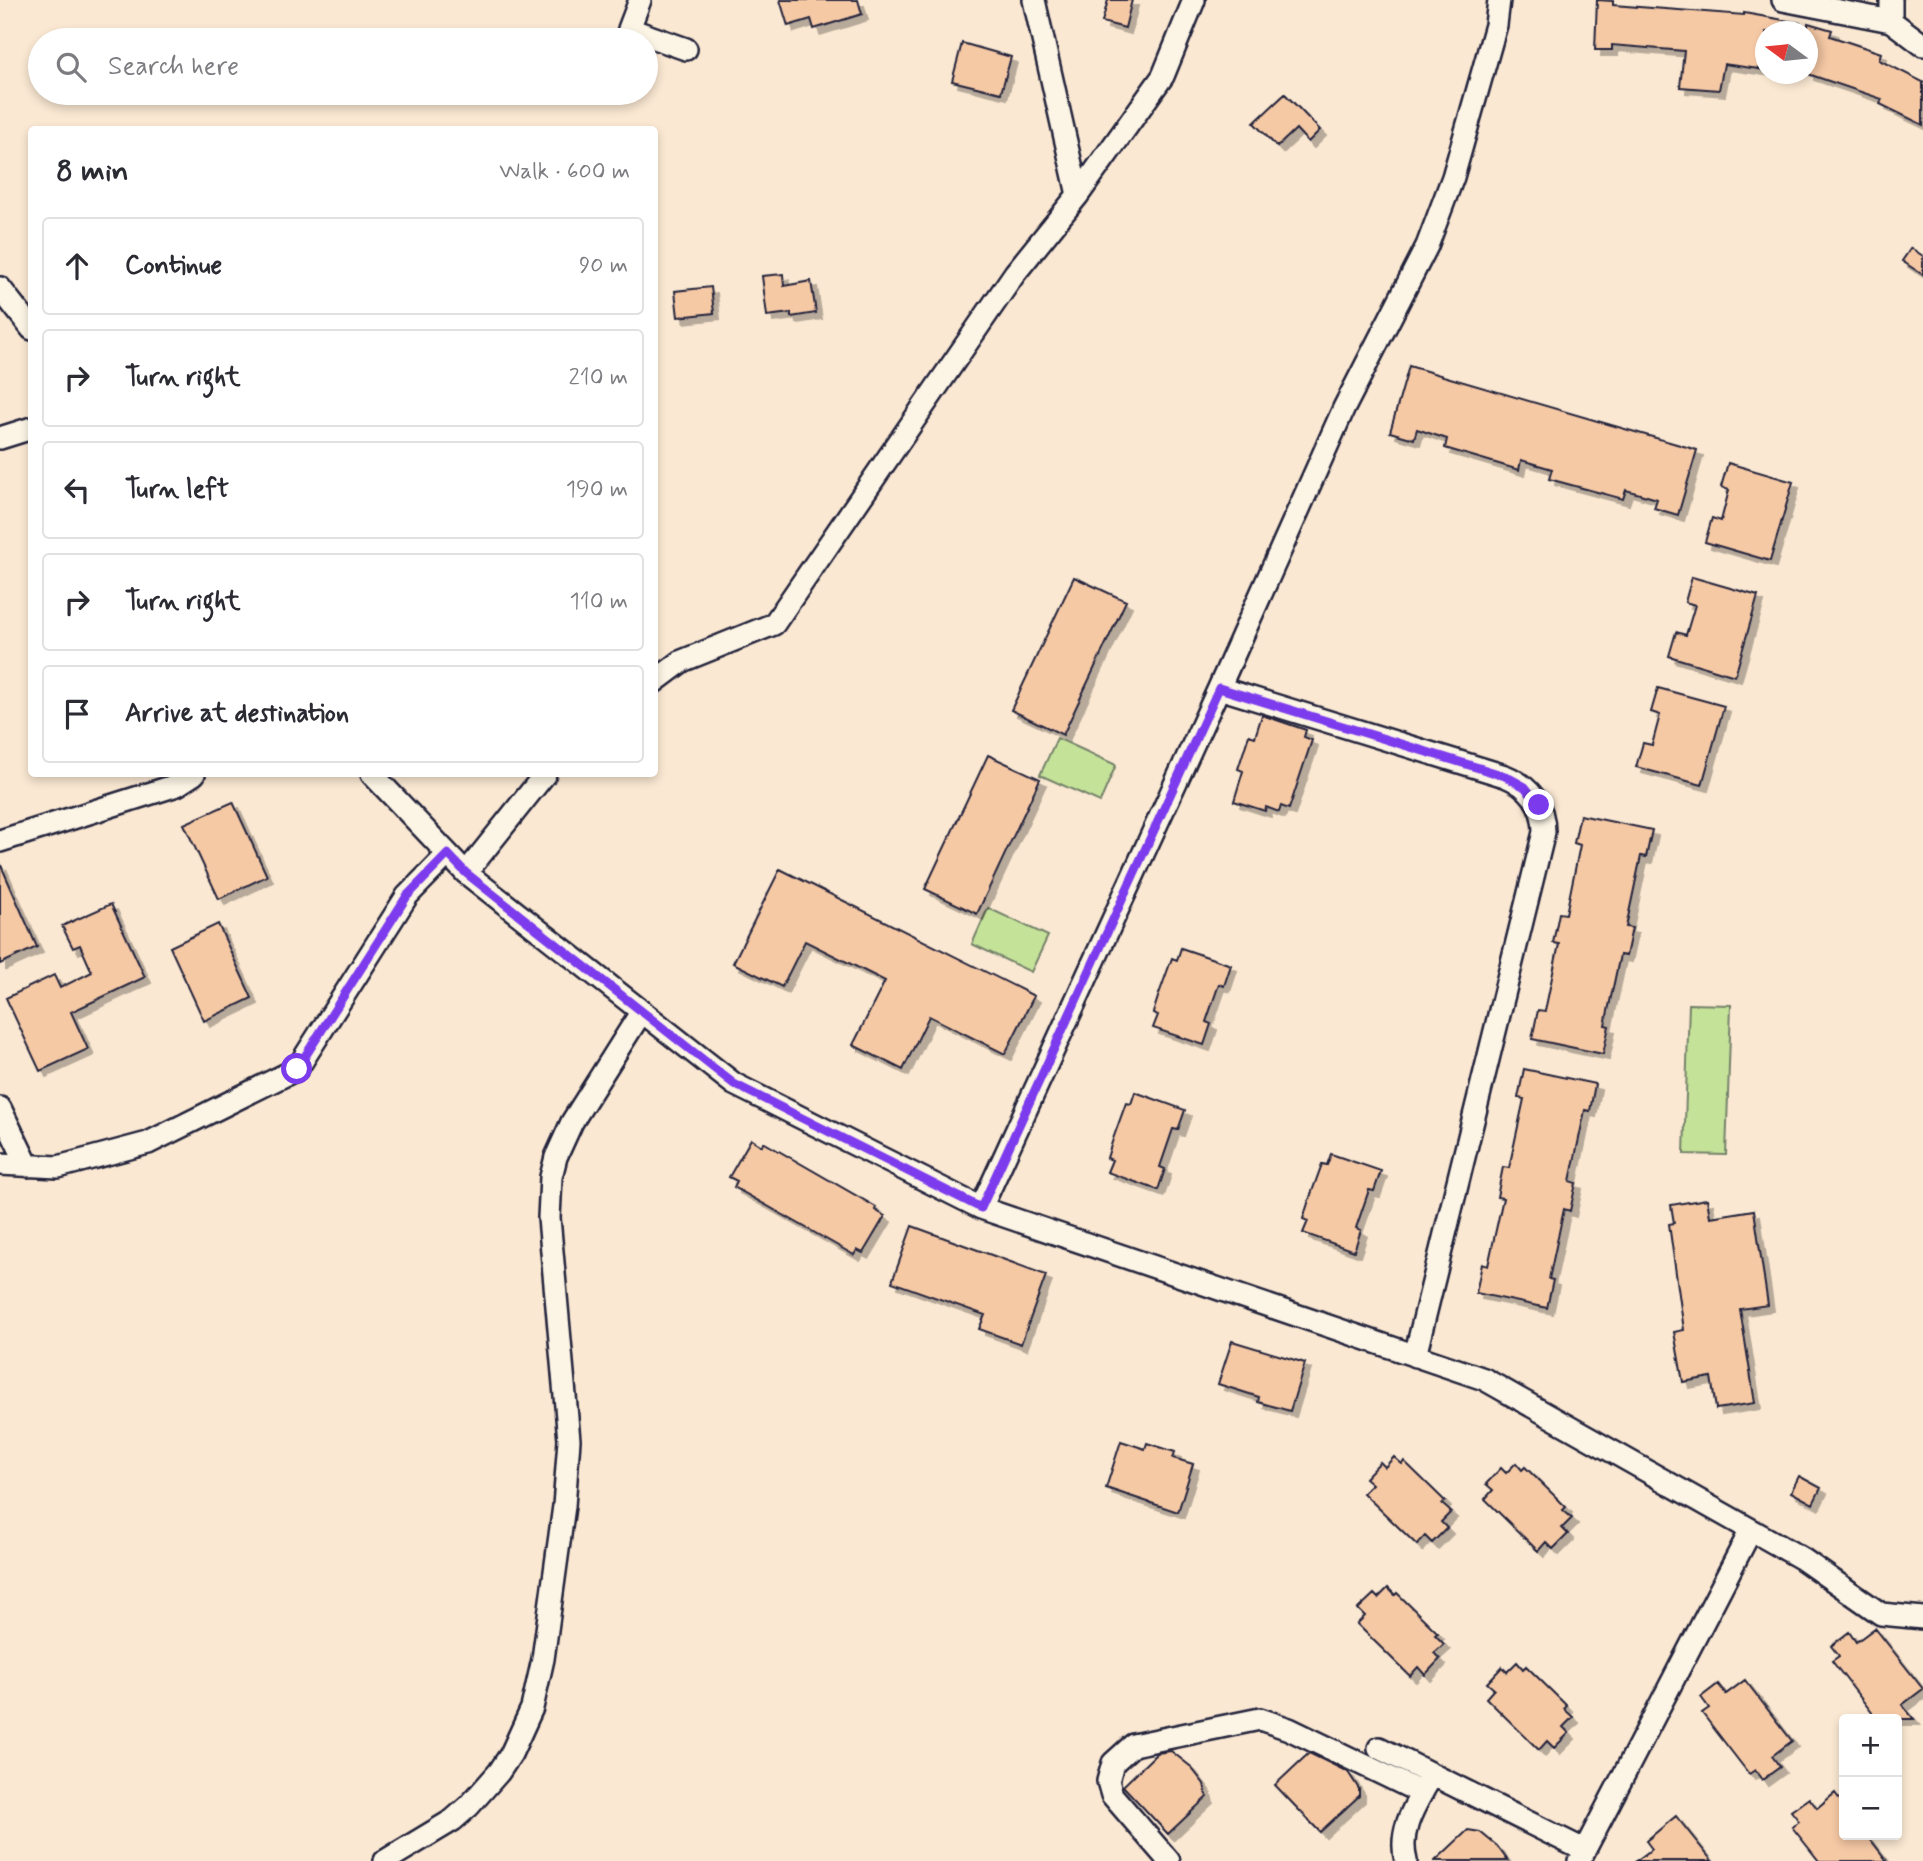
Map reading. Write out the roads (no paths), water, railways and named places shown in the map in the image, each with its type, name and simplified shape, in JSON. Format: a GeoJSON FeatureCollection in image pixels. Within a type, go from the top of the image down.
{"type":"FeatureCollection","features":[{"type":"Feature","properties":{"kind":"street"},"geometry":{"type":"LineString","coordinates":[[629,28],[640,0]]}},
{"type":"Feature","properties":{"kind":"street"},"geometry":{"type":"LineString","coordinates":[[1034,0],[1078,195]]}},
{"type":"Feature","properties":{"kind":"street"},"geometry":{"type":"LineString","coordinates":[[658,679],[682,661],[774,624],[1015,274],[1078,195],[1163,76],[1194,0]]}},
{"type":"Feature","properties":{"kind":"street"},"geometry":{"type":"LineString","coordinates":[[981,1208],[1344,408],[1427,246],[1453,177],[1496,25],[1499,0]]}},
{"type":"Feature","properties":{"kind":"street"},"geometry":{"type":"LineString","coordinates":[[1783,0],[1891,11],[1923,45]]}},
{"type":"Feature","properties":{"kind":"street"},"geometry":{"type":"LineString","coordinates":[[658,39],[686,49]]}},
{"type":"Feature","properties":{"kind":"street"},"geometry":{"type":"LineString","coordinates":[[0,288],[28,324]]}},
{"type":"Feature","properties":{"kind":"street"},"geometry":{"type":"LineString","coordinates":[[0,438],[28,429]]}},
{"type":"Feature","properties":{"kind":"street"},"geometry":{"type":"LineString","coordinates":[[1219,688],[1516,780],[1533,795],[1542,814],[1544,832],[1415,1356]]}},
{"type":"Feature","properties":{"kind":"street"},"geometry":{"type":"LineString","coordinates":[[0,841],[177,785],[189,777]]}},
{"type":"Feature","properties":{"kind":"street"},"geometry":{"type":"LineString","coordinates":[[375,777],[466,873],[734,1084],[981,1208],[1483,1379],[1801,1558],[1881,1614],[1923,1618]]}},
{"type":"Feature","properties":{"kind":"street"},"geometry":{"type":"LineString","coordinates":[[466,873],[543,777]]}},
{"type":"Feature","properties":{"kind":"street"},"geometry":{"type":"LineString","coordinates":[[0,1164],[58,1167],[148,1143],[297,1069],[407,896],[448,854]]}},
{"type":"Feature","properties":{"kind":"street"},"geometry":{"type":"LineString","coordinates":[[385,1861],[453,1820],[469,1806],[499,1772],[532,1708],[543,1659],[564,1506],[569,1440],[549,1218],[551,1177],[572,1122],[642,1012]]}},
{"type":"Feature","properties":{"kind":"street"},"geometry":{"type":"LineString","coordinates":[[0,1108],[28,1166]]}},
{"type":"Feature","properties":{"kind":"street"},"geometry":{"type":"LineString","coordinates":[[1169,1861],[1112,1795],[1108,1781],[1113,1763],[1133,1745],[1260,1719],[1427,1784],[1581,1856],[1751,1530]]}},
{"type":"Feature","properties":{"kind":"street"},"geometry":{"type":"LineString","coordinates":[[1379,1748],[1427,1784]]}},
{"type":"Feature","properties":{"kind":"street"},"geometry":{"type":"LineString","coordinates":[[1406,1861],[1403,1849],[1407,1820],[1427,1784]]}}]}
